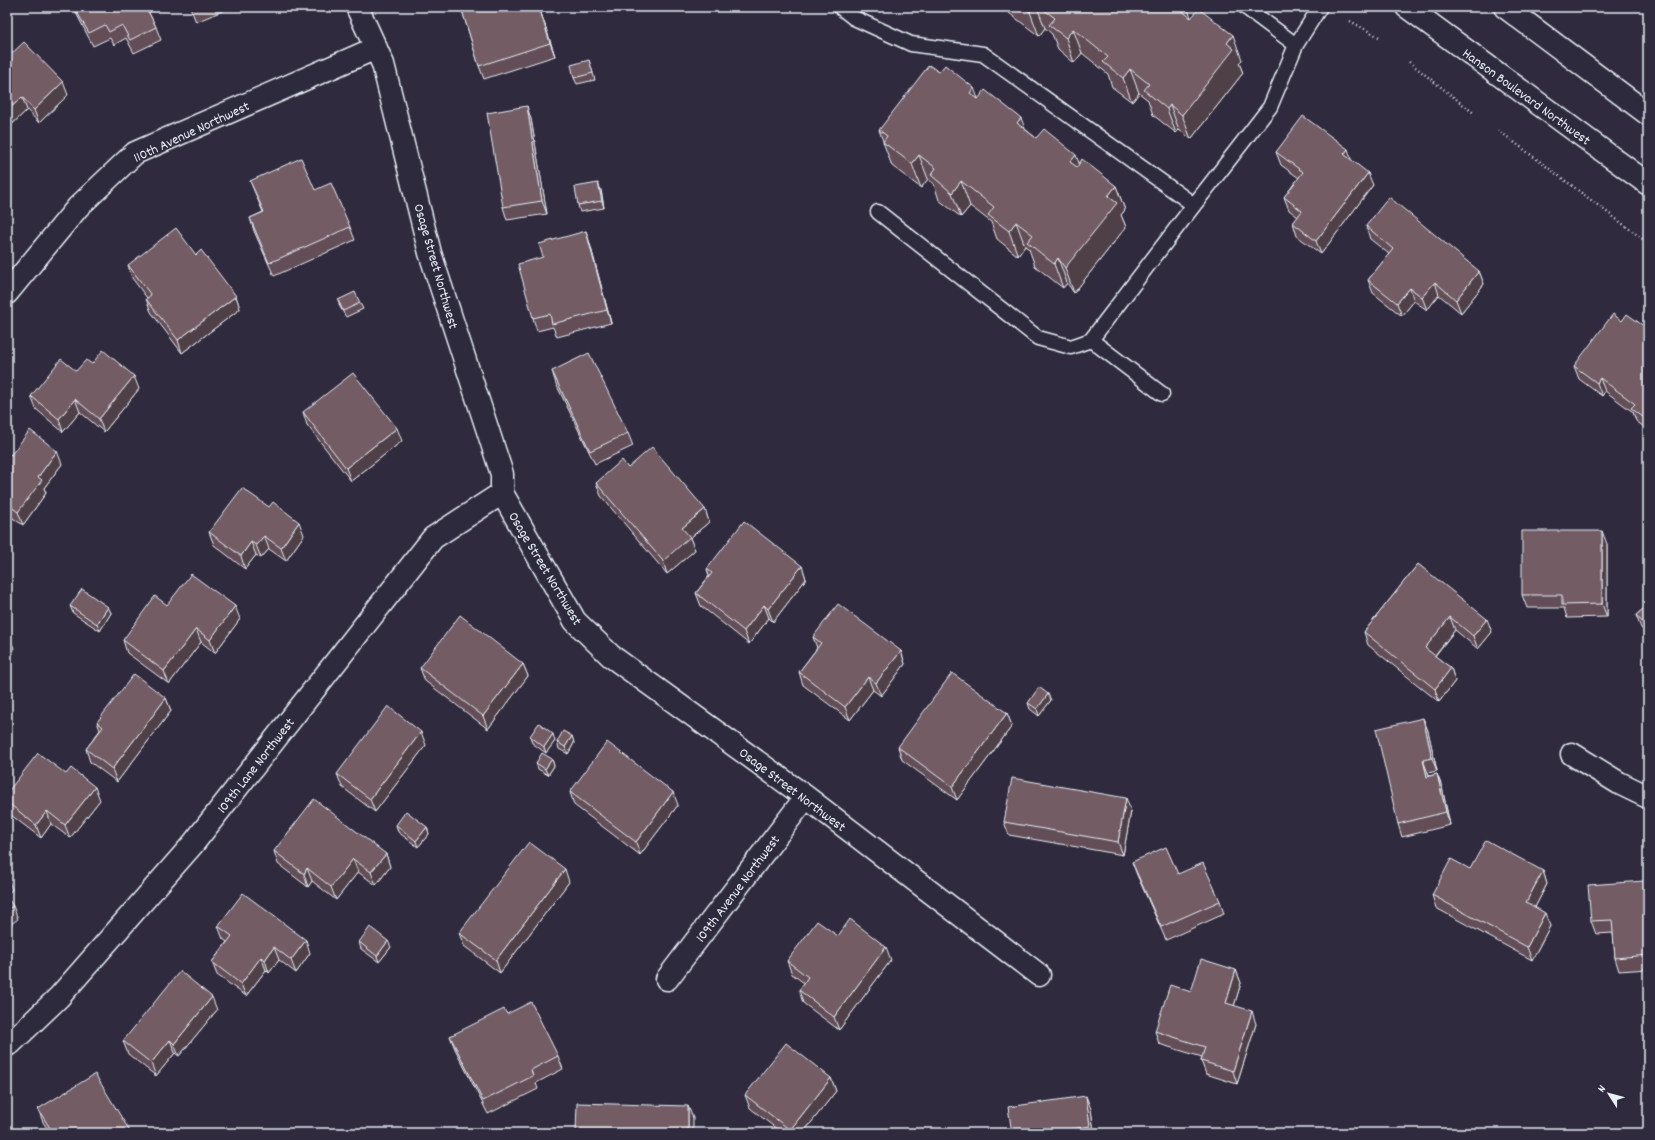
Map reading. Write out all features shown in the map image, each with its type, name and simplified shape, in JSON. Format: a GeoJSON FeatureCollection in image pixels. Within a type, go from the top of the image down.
{"type":"FeatureCollection","features":[{"type":"Feature","properties":{"kind":"street","name":"Osage Street Northwest"},"geometry":{"type":"LineString","coordinates":[[357,7],[383,64],[430,253],[502,474],[502,493],[575,621],[611,656],[806,797],[1038,975]]}},
{"type":"Feature","properties":{"kind":"street","name":"Hanson Boulevard Northwest"},"geometry":{"type":"LineString","coordinates":[[1407,7],[1648,184]]}},
{"type":"Feature","properties":{"kind":"street"},"geometry":{"type":"LineString","coordinates":[[1505,7],[1648,114]]}},
{"type":"Feature","properties":{"kind":"street","name":"110th Avenue Northwest"},"geometry":{"type":"LineString","coordinates":[[7,294],[78,207],[135,153],[376,48]]}},
{"type":"Feature","properties":{"kind":"street","name":"109th Lane Northwest"},"geometry":{"type":"LineString","coordinates":[[9,1044],[59,997],[193,844],[433,538],[502,493]]}},
{"type":"Feature","properties":{"kind":"street"},"geometry":{"type":"LineString","coordinates":[[1572,754],[1619,783],[1648,797]]}},
{"type":"Feature","properties":{"kind":"street","name":"109th Avenue Northwest"},"geometry":{"type":"LineString","coordinates":[[667,979],[806,797]]}},
{"type":"Feature","properties":{"kind":"lane"},"geometry":{"type":"LineString","coordinates":[[840,7],[854,18],[911,44],[983,54],[1194,205]]}},
{"type":"Feature","properties":{"kind":"lane"},"geometry":{"type":"LineString","coordinates":[[1245,7],[1296,45]]}},
{"type":"Feature","properties":{"kind":"lane"},"geometry":{"type":"LineString","coordinates":[[878,212],[1038,338],[1071,348],[1091,340],[1270,106],[1296,45],[1320,7]]}},
{"type":"Feature","properties":{"kind":"lane"},"geometry":{"type":"LineString","coordinates":[[1091,340],[1162,394]]}},
{"type":"Feature","properties":{"kind":"path"},"geometry":{"type":"LineString","coordinates":[[1350,21],[1379,37]]}},
{"type":"Feature","properties":{"kind":"path"},"geometry":{"type":"LineString","coordinates":[[1409,62],[1475,114]]}},
{"type":"Feature","properties":{"kind":"path"},"geometry":{"type":"LineString","coordinates":[[1498,130],[1648,243]]}},
{"type":"Feature","properties":{"kind":"building"},"geometry":{"type":"Polygon","coordinates":[[[74,7],[146,7],[156,27],[130,40],[122,25],[109,32],[105,25],[89,33],[74,7]]]}},
{"type":"Feature","properties":{"kind":"building"},"geometry":{"type":"Polygon","coordinates":[[[461,7],[539,7],[550,43],[479,66],[461,7]]]}},
{"type":"Feature","properties":{"kind":"building"},"geometry":{"type":"Polygon","coordinates":[[[1024,7],[1034,7],[1030,12],[1024,7]]]}},
{"type":"Feature","properties":{"kind":"building"},"geometry":{"type":"Polygon","coordinates":[[[1040,7],[1183,7],[1181,10],[1191,18],[1199,9],[1233,35],[1227,43],[1234,49],[1182,115],[1170,105],[1167,109],[1144,90],[1149,84],[1130,69],[1123,78],[1103,62],[1108,57],[1073,29],[1066,38],[1049,25],[1055,18],[1040,7]]]}},
{"type":"Feature","properties":{"kind":"building"},"geometry":{"type":"Polygon","coordinates":[[[24,42],[63,82],[34,110],[22,97],[7,111],[7,58],[24,42]]]}},
{"type":"Feature","properties":{"kind":"building"},"geometry":{"type":"Polygon","coordinates":[[[589,60],[593,73],[574,78],[571,65],[589,60]]]}},
{"type":"Feature","properties":{"kind":"building"},"geometry":{"type":"Polygon","coordinates":[[[929,65],[939,72],[945,65],[974,88],[970,93],[978,99],[985,90],[1021,118],[1017,123],[1036,138],[1044,129],[1076,155],[1070,162],[1077,167],[1082,159],[1116,186],[1108,196],[1117,203],[1065,268],[1058,258],[1054,264],[1027,242],[1033,235],[1016,222],[1009,231],[988,215],[994,207],[961,181],[952,193],[931,175],[936,168],[919,155],[912,164],[883,142],[887,136],[879,130],[929,65]]]}},
{"type":"Feature","properties":{"kind":"building"},"geometry":{"type":"Polygon","coordinates":[[[527,106],[542,201],[503,207],[487,113],[527,106]]]}},
{"type":"Feature","properties":{"kind":"building"},"geometry":{"type":"Polygon","coordinates":[[[1303,116],[1348,149],[1344,154],[1368,173],[1316,241],[1293,223],[1302,211],[1284,197],[1303,172],[1276,152],[1303,116]]]}},
{"type":"Feature","properties":{"kind":"building"},"geometry":{"type":"Polygon","coordinates":[[[301,158],[315,190],[331,183],[350,227],[269,263],[250,218],[264,212],[250,181],[301,158]]]}},
{"type":"Feature","properties":{"kind":"building"},"geometry":{"type":"Polygon","coordinates":[[[598,183],[602,201],[578,205],[575,187],[598,183]]]}},
{"type":"Feature","properties":{"kind":"building"},"geometry":{"type":"Polygon","coordinates":[[[1389,197],[1479,271],[1456,300],[1435,282],[1422,297],[1410,288],[1397,303],[1368,280],[1393,249],[1366,226],[1389,197]]]}},
{"type":"Feature","properties":{"kind":"building"},"geometry":{"type":"Polygon","coordinates":[[[176,228],[196,255],[201,250],[236,296],[178,340],[146,299],[151,295],[128,265],[176,228]]]}},
{"type":"Feature","properties":{"kind":"building"},"geometry":{"type":"Polygon","coordinates":[[[586,231],[607,310],[552,324],[550,314],[533,318],[518,264],[543,257],[539,244],[586,231]]]}},
{"type":"Feature","properties":{"kind":"building"},"geometry":{"type":"Polygon","coordinates":[[[355,292],[360,303],[343,311],[338,300],[355,292]]]}},
{"type":"Feature","properties":{"kind":"building"},"geometry":{"type":"Polygon","coordinates":[[[1613,314],[1622,321],[1627,314],[1648,329],[1648,421],[1631,408],[1635,404],[1600,378],[1597,383],[1574,366],[1613,314]]]}},
{"type":"Feature","properties":{"kind":"building"},"geometry":{"type":"Polygon","coordinates":[[[103,350],[134,376],[99,419],[75,399],[59,419],[31,396],[61,359],[76,371],[86,360],[92,364],[103,350]]]}},
{"type":"Feature","properties":{"kind":"building"},"geometry":{"type":"Polygon","coordinates":[[[589,353],[628,433],[590,451],[552,371],[589,353]]]}},
{"type":"Feature","properties":{"kind":"building"},"geometry":{"type":"Polygon","coordinates":[[[353,373],[397,428],[346,468],[303,412],[353,373]]]}},
{"type":"Feature","properties":{"kind":"building"},"geometry":{"type":"Polygon","coordinates":[[[30,430],[57,451],[38,477],[42,480],[18,512],[7,504],[7,452],[11,455],[30,430]]]}},
{"type":"Feature","properties":{"kind":"building"},"geometry":{"type":"Polygon","coordinates":[[[652,447],[705,509],[682,528],[690,537],[663,561],[596,483],[622,460],[628,468],[652,447]]]}},
{"type":"Feature","properties":{"kind":"building"},"geometry":{"type":"Polygon","coordinates":[[[242,488],[269,507],[273,502],[299,522],[281,548],[264,536],[256,545],[251,542],[241,556],[209,532],[242,488]]]}},
{"type":"Feature","properties":{"kind":"building"},"geometry":{"type":"Polygon","coordinates":[[[744,521],[802,566],[768,609],[764,605],[744,631],[696,593],[712,573],[707,569],[744,521]]]}},
{"type":"Feature","properties":{"kind":"building"},"geometry":{"type":"Polygon","coordinates":[[[1522,531],[1602,531],[1602,604],[1562,605],[1562,595],[1522,595],[1522,531]]]}},
{"type":"Feature","properties":{"kind":"building"},"geometry":{"type":"Polygon","coordinates":[[[1418,564],[1487,619],[1473,636],[1450,617],[1425,648],[1451,668],[1435,689],[1364,632],[1418,564]]]}},
{"type":"Feature","properties":{"kind":"building"},"geometry":{"type":"Polygon","coordinates":[[[191,574],[235,606],[210,640],[196,629],[164,671],[123,640],[155,596],[167,605],[191,574]]]}},
{"type":"Feature","properties":{"kind":"building"},"geometry":{"type":"Polygon","coordinates":[[[82,589],[108,607],[97,624],[70,606],[82,589]]]}},
{"type":"Feature","properties":{"kind":"building"},"geometry":{"type":"Polygon","coordinates":[[[838,604],[901,651],[876,683],[868,677],[845,707],[799,672],[821,643],[813,637],[838,604]]]}},
{"type":"Feature","properties":{"kind":"building"},"geometry":{"type":"Polygon","coordinates":[[[1648,605],[1648,629],[1636,615],[1648,605]]]}},
{"type":"Feature","properties":{"kind":"building"},"geometry":{"type":"Polygon","coordinates":[[[460,615],[523,664],[483,716],[420,668],[460,615]]]}},
{"type":"Feature","properties":{"kind":"building"},"geometry":{"type":"Polygon","coordinates":[[[7,638],[11,641],[7,647],[7,638]]]}},
{"type":"Feature","properties":{"kind":"building"},"geometry":{"type":"Polygon","coordinates":[[[952,673],[1007,713],[952,787],[898,747],[952,673]]]}},
{"type":"Feature","properties":{"kind":"building"},"geometry":{"type":"Polygon","coordinates":[[[134,674],[166,698],[112,769],[86,749],[103,727],[97,722],[134,674]]]}},
{"type":"Feature","properties":{"kind":"building"},"geometry":{"type":"Polygon","coordinates":[[[1039,687],[1048,694],[1037,709],[1028,703],[1039,687]]]}},
{"type":"Feature","properties":{"kind":"building"},"geometry":{"type":"Polygon","coordinates":[[[388,706],[421,732],[370,799],[337,774],[388,706]]]}},
{"type":"Feature","properties":{"kind":"building"},"geometry":{"type":"Polygon","coordinates":[[[1423,718],[1432,758],[1423,760],[1427,777],[1437,774],[1446,812],[1398,824],[1376,729],[1423,718]]]}},
{"type":"Feature","properties":{"kind":"building"},"geometry":{"type":"Polygon","coordinates":[[[539,723],[553,734],[544,747],[530,736],[539,723]]]}},
{"type":"Feature","properties":{"kind":"building"},"geometry":{"type":"Polygon","coordinates":[[[563,731],[572,736],[565,747],[557,742],[563,731]]]}},
{"type":"Feature","properties":{"kind":"building"},"geometry":{"type":"Polygon","coordinates":[[[607,742],[673,792],[636,842],[570,792],[607,742]]]}},
{"type":"Feature","properties":{"kind":"building"},"geometry":{"type":"Polygon","coordinates":[[[38,753],[66,774],[71,768],[95,787],[65,825],[47,811],[36,825],[7,802],[7,793],[38,753]]]}},
{"type":"Feature","properties":{"kind":"building"},"geometry":{"type":"Polygon","coordinates":[[[542,753],[552,759],[545,769],[536,763],[542,753]]]}},
{"type":"Feature","properties":{"kind":"building"},"geometry":{"type":"Polygon","coordinates":[[[1012,778],[1126,798],[1118,842],[1004,822],[1012,778]]]}},
{"type":"Feature","properties":{"kind":"building"},"geometry":{"type":"Polygon","coordinates":[[[314,799],[386,854],[371,872],[353,859],[331,887],[307,868],[304,874],[274,851],[314,799]]]}},
{"type":"Feature","properties":{"kind":"building"},"geometry":{"type":"Polygon","coordinates":[[[406,811],[427,827],[416,841],[396,825],[406,811]]]}},
{"type":"Feature","properties":{"kind":"building"},"geometry":{"type":"Polygon","coordinates":[[[1486,840],[1543,871],[1526,902],[1545,913],[1527,947],[1432,895],[1451,859],[1470,869],[1486,840]]]}},
{"type":"Feature","properties":{"kind":"building"},"geometry":{"type":"Polygon","coordinates":[[[529,842],[565,869],[496,960],[459,933],[529,842]]]}},
{"type":"Feature","properties":{"kind":"building"},"geometry":{"type":"Polygon","coordinates":[[[1166,847],[1178,874],[1203,863],[1220,901],[1161,927],[1132,862],[1166,847]]]}},
{"type":"Feature","properties":{"kind":"building"},"geometry":{"type":"Polygon","coordinates":[[[1644,881],[1646,900],[1648,900],[1648,955],[1615,958],[1612,920],[1591,921],[1588,885],[1644,881]]]}},
{"type":"Feature","properties":{"kind":"building"},"geometry":{"type":"Polygon","coordinates":[[[243,893],[306,940],[291,960],[274,947],[265,960],[261,957],[241,984],[212,962],[232,936],[218,926],[243,893]]]}},
{"type":"Feature","properties":{"kind":"building"},"geometry":{"type":"Polygon","coordinates":[[[7,897],[13,906],[7,910],[7,897]]]}},
{"type":"Feature","properties":{"kind":"building"},"geometry":{"type":"Polygon","coordinates":[[[850,919],[886,947],[834,1017],[799,990],[808,977],[787,961],[817,921],[838,936],[850,919]]]}},
{"type":"Feature","properties":{"kind":"building"},"geometry":{"type":"Polygon","coordinates":[[[370,927],[388,941],[377,956],[359,942],[370,927]]]}},
{"type":"Feature","properties":{"kind":"building"},"geometry":{"type":"Polygon","coordinates":[[[1201,959],[1236,970],[1226,1003],[1252,1011],[1233,1071],[1201,1061],[1205,1047],[1155,1031],[1170,985],[1191,992],[1201,959]]]}},
{"type":"Feature","properties":{"kind":"building"},"geometry":{"type":"Polygon","coordinates":[[[180,971],[212,997],[174,1044],[170,1040],[151,1063],[123,1041],[180,971]]]}},
{"type":"Feature","properties":{"kind":"building"},"geometry":{"type":"Polygon","coordinates":[[[531,1002],[558,1056],[531,1070],[533,1076],[483,1101],[450,1036],[504,1009],[507,1014],[531,1002]]]}},
{"type":"Feature","properties":{"kind":"building"},"geometry":{"type":"Polygon","coordinates":[[[786,1043],[831,1078],[790,1130],[745,1095],[786,1043]]]}},
{"type":"Feature","properties":{"kind":"building"},"geometry":{"type":"Polygon","coordinates":[[[95,1074],[131,1133],[53,1133],[38,1109],[95,1074]]]}},
{"type":"Feature","properties":{"kind":"building"},"geometry":{"type":"Polygon","coordinates":[[[1086,1096],[1090,1126],[1066,1130],[1066,1133],[1012,1133],[1008,1107],[1086,1096]]]}},
{"type":"Feature","properties":{"kind":"building"},"geometry":{"type":"Polygon","coordinates":[[[577,1103],[688,1106],[688,1133],[576,1133],[577,1103]]]}}]}
